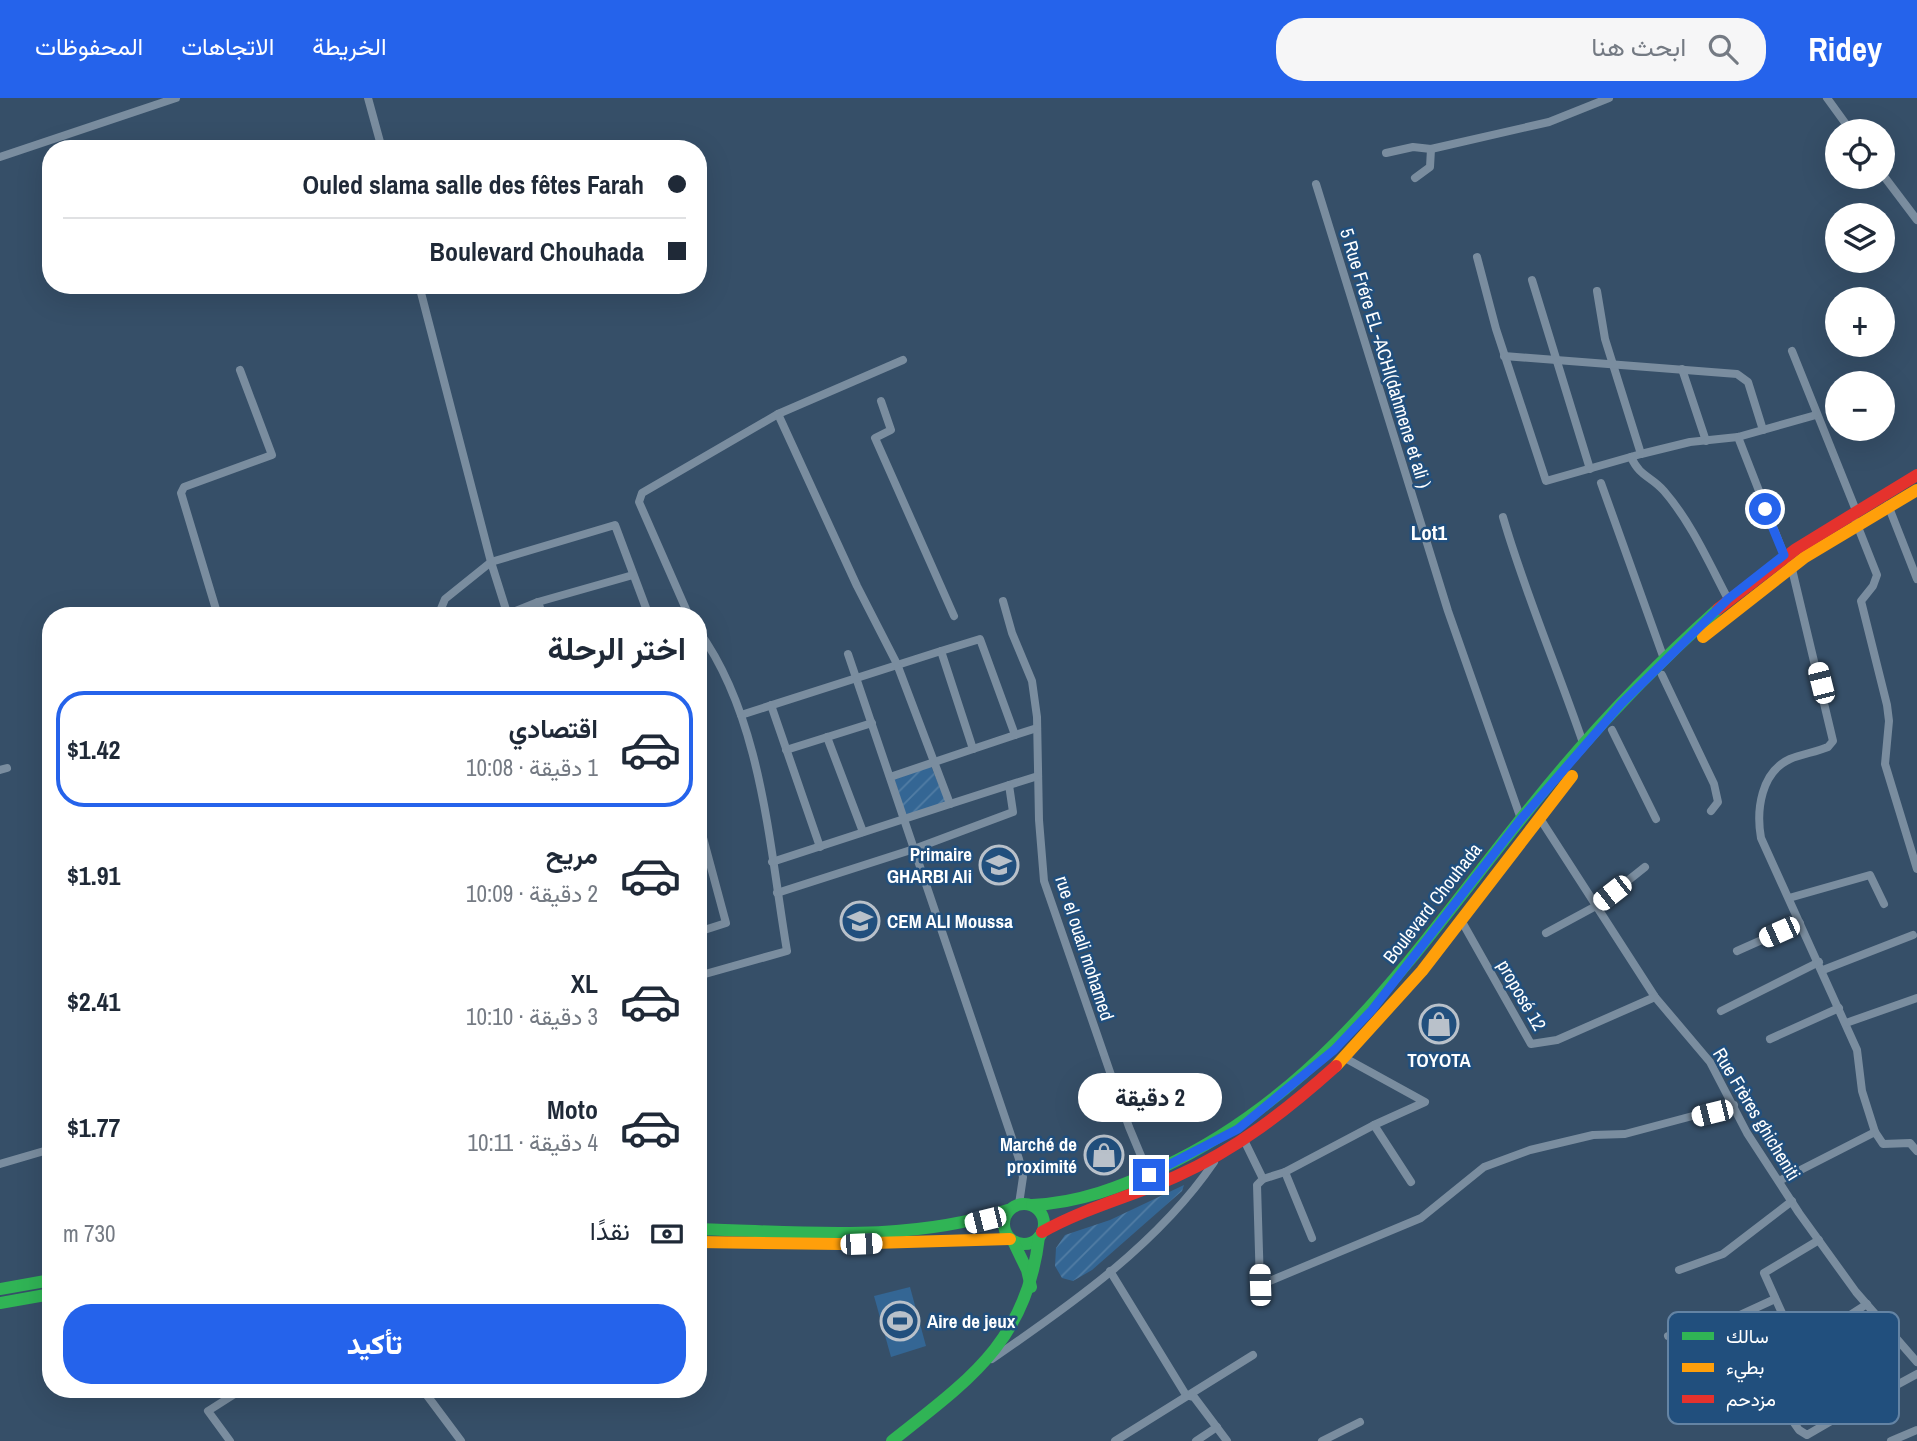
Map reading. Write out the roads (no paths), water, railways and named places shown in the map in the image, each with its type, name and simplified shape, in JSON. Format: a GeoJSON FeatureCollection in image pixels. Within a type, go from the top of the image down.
{"type":"FeatureCollection","features":[{"type":"Feature","properties":{"kind":"main road"},"geometry":{"type":"LineString","coordinates":[[707,1242],[839,1244],[1011,1240],[1028,1244],[1041,1235],[1191,1170],[1244,1140],[1289,1109],[1344,1058],[1461,920],[1535,811],[1662,675],[1787,559],[1917,475]]}},
{"type":"Feature","properties":{"kind":"main road"},"geometry":{"type":"LineString","coordinates":[[1856,515],[1888,505],[1917,490]]}},
{"type":"Feature","properties":{"kind":"main road","name":"Boulevard Chouhada"},"geometry":{"type":"LineString","coordinates":[[707,1229],[925,1232],[985,1220],[1020,1206],[1090,1198],[1149,1175],[1238,1129],[1334,1050],[1423,948],[1521,819],[1535,811],[1584,746],[1664,659],[1728,599],[1787,559]]}},
{"type":"Feature","properties":{"kind":"main road"},"geometry":{"type":"LineString","coordinates":[[892,1441],[987,1362],[1010,1335],[1031,1291],[1041,1235],[1041,1213],[1020,1206],[1003,1228],[1027,1270],[1031,1291]]}},
{"type":"Feature","properties":{"kind":"main road"},"geometry":{"type":"LineString","coordinates":[[0,1289],[42,1282]]}},
{"type":"Feature","properties":{"kind":"main road"},"geometry":{"type":"LineString","coordinates":[[0,1303],[42,1296]]}},
{"type":"Feature","properties":{"kind":"street"},"geometry":{"type":"LineString","coordinates":[[51,140],[176,98]]}},
{"type":"Feature","properties":{"kind":"street"},"geometry":{"type":"LineString","coordinates":[[368,98],[380,140]]}},
{"type":"Feature","properties":{"kind":"street"},"geometry":{"type":"LineString","coordinates":[[1386,153],[1413,147],[1431,149],[1549,122],[1609,98]]}},
{"type":"Feature","properties":{"kind":"street"},"geometry":{"type":"LineString","coordinates":[[1826,98],[1842,119]]}},
{"type":"Feature","properties":{"kind":"street"},"geometry":{"type":"LineString","coordinates":[[0,157],[42,143]]}},
{"type":"Feature","properties":{"kind":"street"},"geometry":{"type":"LineString","coordinates":[[1415,178],[1430,167],[1431,149]]}},
{"type":"Feature","properties":{"kind":"street","name":"5 Rue Frére EL -ACHI(dahmene et ali )"},"geometry":{"type":"LineString","coordinates":[[1316,184],[1448,611],[1521,819]]}},
{"type":"Feature","properties":{"kind":"street"},"geometry":{"type":"LineString","coordinates":[[1894,189],[1917,220]]}},
{"type":"Feature","properties":{"kind":"street"},"geometry":{"type":"LineString","coordinates":[[1478,257],[1504,356],[1546,481],[1641,454],[1738,437],[1816,415]]}},
{"type":"Feature","properties":{"kind":"street"},"geometry":{"type":"LineString","coordinates":[[1532,280],[1590,469]]}},
{"type":"Feature","properties":{"kind":"street"},"geometry":{"type":"LineString","coordinates":[[1597,291],[1613,363],[1641,454]]}},
{"type":"Feature","properties":{"kind":"street"},"geometry":{"type":"LineString","coordinates":[[421,294],[504,607]]}},
{"type":"Feature","properties":{"kind":"street"},"geometry":{"type":"LineString","coordinates":[[1792,351],[1877,575],[1873,586],[1861,601],[1887,705],[1885,764],[1917,869]]}},
{"type":"Feature","properties":{"kind":"street"},"geometry":{"type":"LineString","coordinates":[[1504,356],[1682,369],[1744,377],[1763,430]]}},
{"type":"Feature","properties":{"kind":"street"},"geometry":{"type":"LineString","coordinates":[[685,607],[639,502],[642,493],[778,414],[903,360]]}},
{"type":"Feature","properties":{"kind":"street"},"geometry":{"type":"LineString","coordinates":[[1682,369],[1706,441]]}},
{"type":"Feature","properties":{"kind":"street"},"geometry":{"type":"LineString","coordinates":[[215,607],[181,493],[184,487],[272,455],[240,370]]}},
{"type":"Feature","properties":{"kind":"street"},"geometry":{"type":"LineString","coordinates":[[881,401],[891,430],[875,438],[954,615]]}},
{"type":"Feature","properties":{"kind":"street"},"geometry":{"type":"LineString","coordinates":[[778,414],[857,586],[897,664],[950,804]]}},
{"type":"Feature","properties":{"kind":"street"},"geometry":{"type":"LineString","coordinates":[[1738,437],[1787,559],[1833,741],[1828,747],[1791,759],[1779,766],[1765,786],[1759,808],[1761,838],[1846,1023],[1861,1062],[1862,1091],[1875,1132],[1883,1144],[1910,1143],[1917,1152]]}},
{"type":"Feature","properties":{"kind":"street"},"geometry":{"type":"LineString","coordinates":[[1631,457],[1643,477],[1663,490],[1670,499],[1728,599]]}},
{"type":"Feature","properties":{"kind":"street"},"geometry":{"type":"LineString","coordinates":[[1601,483],[1629,554],[1664,659]]}},
{"type":"Feature","properties":{"kind":"street"},"geometry":{"type":"LineString","coordinates":[[1888,505],[1917,579]]}},
{"type":"Feature","properties":{"kind":"street"},"geometry":{"type":"LineString","coordinates":[[1503,517],[1516,561],[1535,605],[1584,746]]}},
{"type":"Feature","properties":{"kind":"street"},"geometry":{"type":"LineString","coordinates":[[442,607],[445,599],[491,562],[614,525],[646,607]]}},
{"type":"Feature","properties":{"kind":"street"},"geometry":{"type":"LineString","coordinates":[[527,607],[634,575]]}},
{"type":"Feature","properties":{"kind":"street","name":"rue el ouali mohamed"},"geometry":{"type":"LineString","coordinates":[[1003,601],[1012,633],[1032,681],[1037,728],[1044,881],[1129,1127],[1149,1175]]}},
{"type":"Feature","properties":{"kind":"street"},"geometry":{"type":"LineString","coordinates":[[538,602],[540,607]]}},
{"type":"Feature","properties":{"kind":"street"},"geometry":{"type":"LineString","coordinates":[[741,715],[856,676],[981,639],[1015,735]]}},
{"type":"Feature","properties":{"kind":"street"},"geometry":{"type":"LineString","coordinates":[[707,642],[735,693],[753,760],[788,951],[707,974]]}},
{"type":"Feature","properties":{"kind":"street"},"geometry":{"type":"LineString","coordinates":[[941,651],[973,749]]}},
{"type":"Feature","properties":{"kind":"street"},"geometry":{"type":"LineString","coordinates":[[848,654],[1019,1159],[1023,1177],[1020,1206]]}},
{"type":"Feature","properties":{"kind":"street"},"geometry":{"type":"LineString","coordinates":[[1662,675],[1713,784],[1717,802],[1711,811]]}},
{"type":"Feature","properties":{"kind":"street"},"geometry":{"type":"LineString","coordinates":[[771,705],[820,847]]}},
{"type":"Feature","properties":{"kind":"street"},"geometry":{"type":"LineString","coordinates":[[786,750],[872,723]]}},
{"type":"Feature","properties":{"kind":"street"},"geometry":{"type":"LineString","coordinates":[[890,777],[1037,728]]}},
{"type":"Feature","properties":{"kind":"street"},"geometry":{"type":"LineString","coordinates":[[1612,730],[1656,819]]}},
{"type":"Feature","properties":{"kind":"street"},"geometry":{"type":"LineString","coordinates":[[827,737],[863,832]]}},
{"type":"Feature","properties":{"kind":"street"},"geometry":{"type":"LineString","coordinates":[[772,862],[1038,776]]}},
{"type":"Feature","properties":{"kind":"street"},"geometry":{"type":"LineString","coordinates":[[777,893],[914,849],[1013,812],[1009,785]]}},
{"type":"Feature","properties":{"kind":"street","name":"Rue Frères ghicheniti"},"geometry":{"type":"LineString","coordinates":[[1535,811],[1655,997],[1710,1062],[1747,1133],[1792,1201],[1874,1312]]}},
{"type":"Feature","properties":{"kind":"street"},"geometry":{"type":"LineString","coordinates":[[707,861],[726,923],[707,929]]}},
{"type":"Feature","properties":{"kind":"street"},"geometry":{"type":"LineString","coordinates":[[1546,933],[1596,905],[1645,867]]}},
{"type":"Feature","properties":{"kind":"street"},"geometry":{"type":"LineString","coordinates":[[1789,898],[1870,875],[1884,904]]}},
{"type":"Feature","properties":{"kind":"street","name":"proposé 12"},"geometry":{"type":"LineString","coordinates":[[1461,920],[1531,1044],[1567,1036],[1655,997]]}},
{"type":"Feature","properties":{"kind":"street"},"geometry":{"type":"LineString","coordinates":[[1737,951],[1800,923]]}},
{"type":"Feature","properties":{"kind":"street"},"geometry":{"type":"LineString","coordinates":[[1721,1011],[1821,966],[1913,935]]}},
{"type":"Feature","properties":{"kind":"street"},"geometry":{"type":"LineString","coordinates":[[1846,1023],[1917,998]]}},
{"type":"Feature","properties":{"kind":"street"},"geometry":{"type":"LineString","coordinates":[[1770,1039],[1839,1008]]}},
{"type":"Feature","properties":{"kind":"street"},"geometry":{"type":"LineString","coordinates":[[1344,1058],[1425,1102],[1374,1125],[1285,1172],[1263,1179],[1257,1185],[1260,1285],[1422,1218],[1484,1167],[1555,1144],[1593,1135],[1625,1134],[1734,1105]]}},
{"type":"Feature","properties":{"kind":"street"},"geometry":{"type":"LineString","coordinates":[[1374,1125],[1411,1182]]}},
{"type":"Feature","properties":{"kind":"street"},"geometry":{"type":"LineString","coordinates":[[1779,1181],[1875,1132]]}},
{"type":"Feature","properties":{"kind":"street"},"geometry":{"type":"LineString","coordinates":[[1244,1140],[1263,1179]]}},
{"type":"Feature","properties":{"kind":"street"},"geometry":{"type":"LineString","coordinates":[[0,1164],[42,1152]]}},
{"type":"Feature","properties":{"kind":"street"},"geometry":{"type":"LineString","coordinates":[[987,1362],[1111,1271],[1189,1199],[1221,1153]]}},
{"type":"Feature","properties":{"kind":"street"},"geometry":{"type":"LineString","coordinates":[[1285,1172],[1312,1238]]}},
{"type":"Feature","properties":{"kind":"street"},"geometry":{"type":"LineString","coordinates":[[1679,1269],[1723,1254],[1792,1201]]}},
{"type":"Feature","properties":{"kind":"street"},"geometry":{"type":"LineString","coordinates":[[1781,1312],[1764,1273],[1819,1240]]}},
{"type":"Feature","properties":{"kind":"street"},"geometry":{"type":"LineString","coordinates":[[1111,1271],[1186,1395],[1194,1397],[1227,1441]]}},
{"type":"Feature","properties":{"kind":"street"},"geometry":{"type":"LineString","coordinates":[[1746,1312],[1775,1298]]}},
{"type":"Feature","properties":{"kind":"street"},"geometry":{"type":"LineString","coordinates":[[1855,1312],[1867,1304]]}},
{"type":"Feature","properties":{"kind":"street","name":"Rue Frères ghicheniti"},"geometry":{"type":"LineString","coordinates":[[1899,1341],[1917,1362]]}},
{"type":"Feature","properties":{"kind":"street"},"geometry":{"type":"LineString","coordinates":[[1115,1441],[1253,1355]]}},
{"type":"Feature","properties":{"kind":"street"},"geometry":{"type":"LineString","coordinates":[[1899,1384],[1917,1374]]}},
{"type":"Feature","properties":{"kind":"street"},"geometry":{"type":"LineString","coordinates":[[228,1398],[208,1411],[230,1441]]}},
{"type":"Feature","properties":{"kind":"street"},"geometry":{"type":"LineString","coordinates":[[429,1398],[461,1441]]}},
{"type":"Feature","properties":{"kind":"street"},"geometry":{"type":"LineString","coordinates":[[1322,1441],[1360,1422]]}},
{"type":"Feature","properties":{"kind":"street"},"geometry":{"type":"LineString","coordinates":[[1795,1424],[1808,1438],[1828,1424]]}},
{"type":"Feature","properties":{"kind":"street"},"geometry":{"type":"LineString","coordinates":[[1196,1441],[1217,1427]]}},
{"type":"Feature","properties":{"kind":"street"},"geometry":{"type":"LineString","coordinates":[[1891,1441],[1917,1430]]}},
{"type":"Feature","properties":{"kind":"place","name":"Primaire GHARBI Ali"},"geometry":{"type":"Point","coordinates":[999,865]}},
{"type":"Feature","properties":{"kind":"place","name":"CEM ALI Moussa"},"geometry":{"type":"Point","coordinates":[860,921]}},
{"type":"Feature","properties":{"kind":"place","name":"TOYOTA"},"geometry":{"type":"Point","coordinates":[1439,1024]}},
{"type":"Feature","properties":{"kind":"place","name":"Marché de proximité"},"geometry":{"type":"Point","coordinates":[1104,1155]}},
{"type":"Feature","properties":{"kind":"place","name":"Aire de jeux"},"geometry":{"type":"Point","coordinates":[900,1321]}},
{"type":"Feature","properties":{"kind":"district","name":"Lot1"},"geometry":{"type":"Point","coordinates":[1429,532]}}]}
